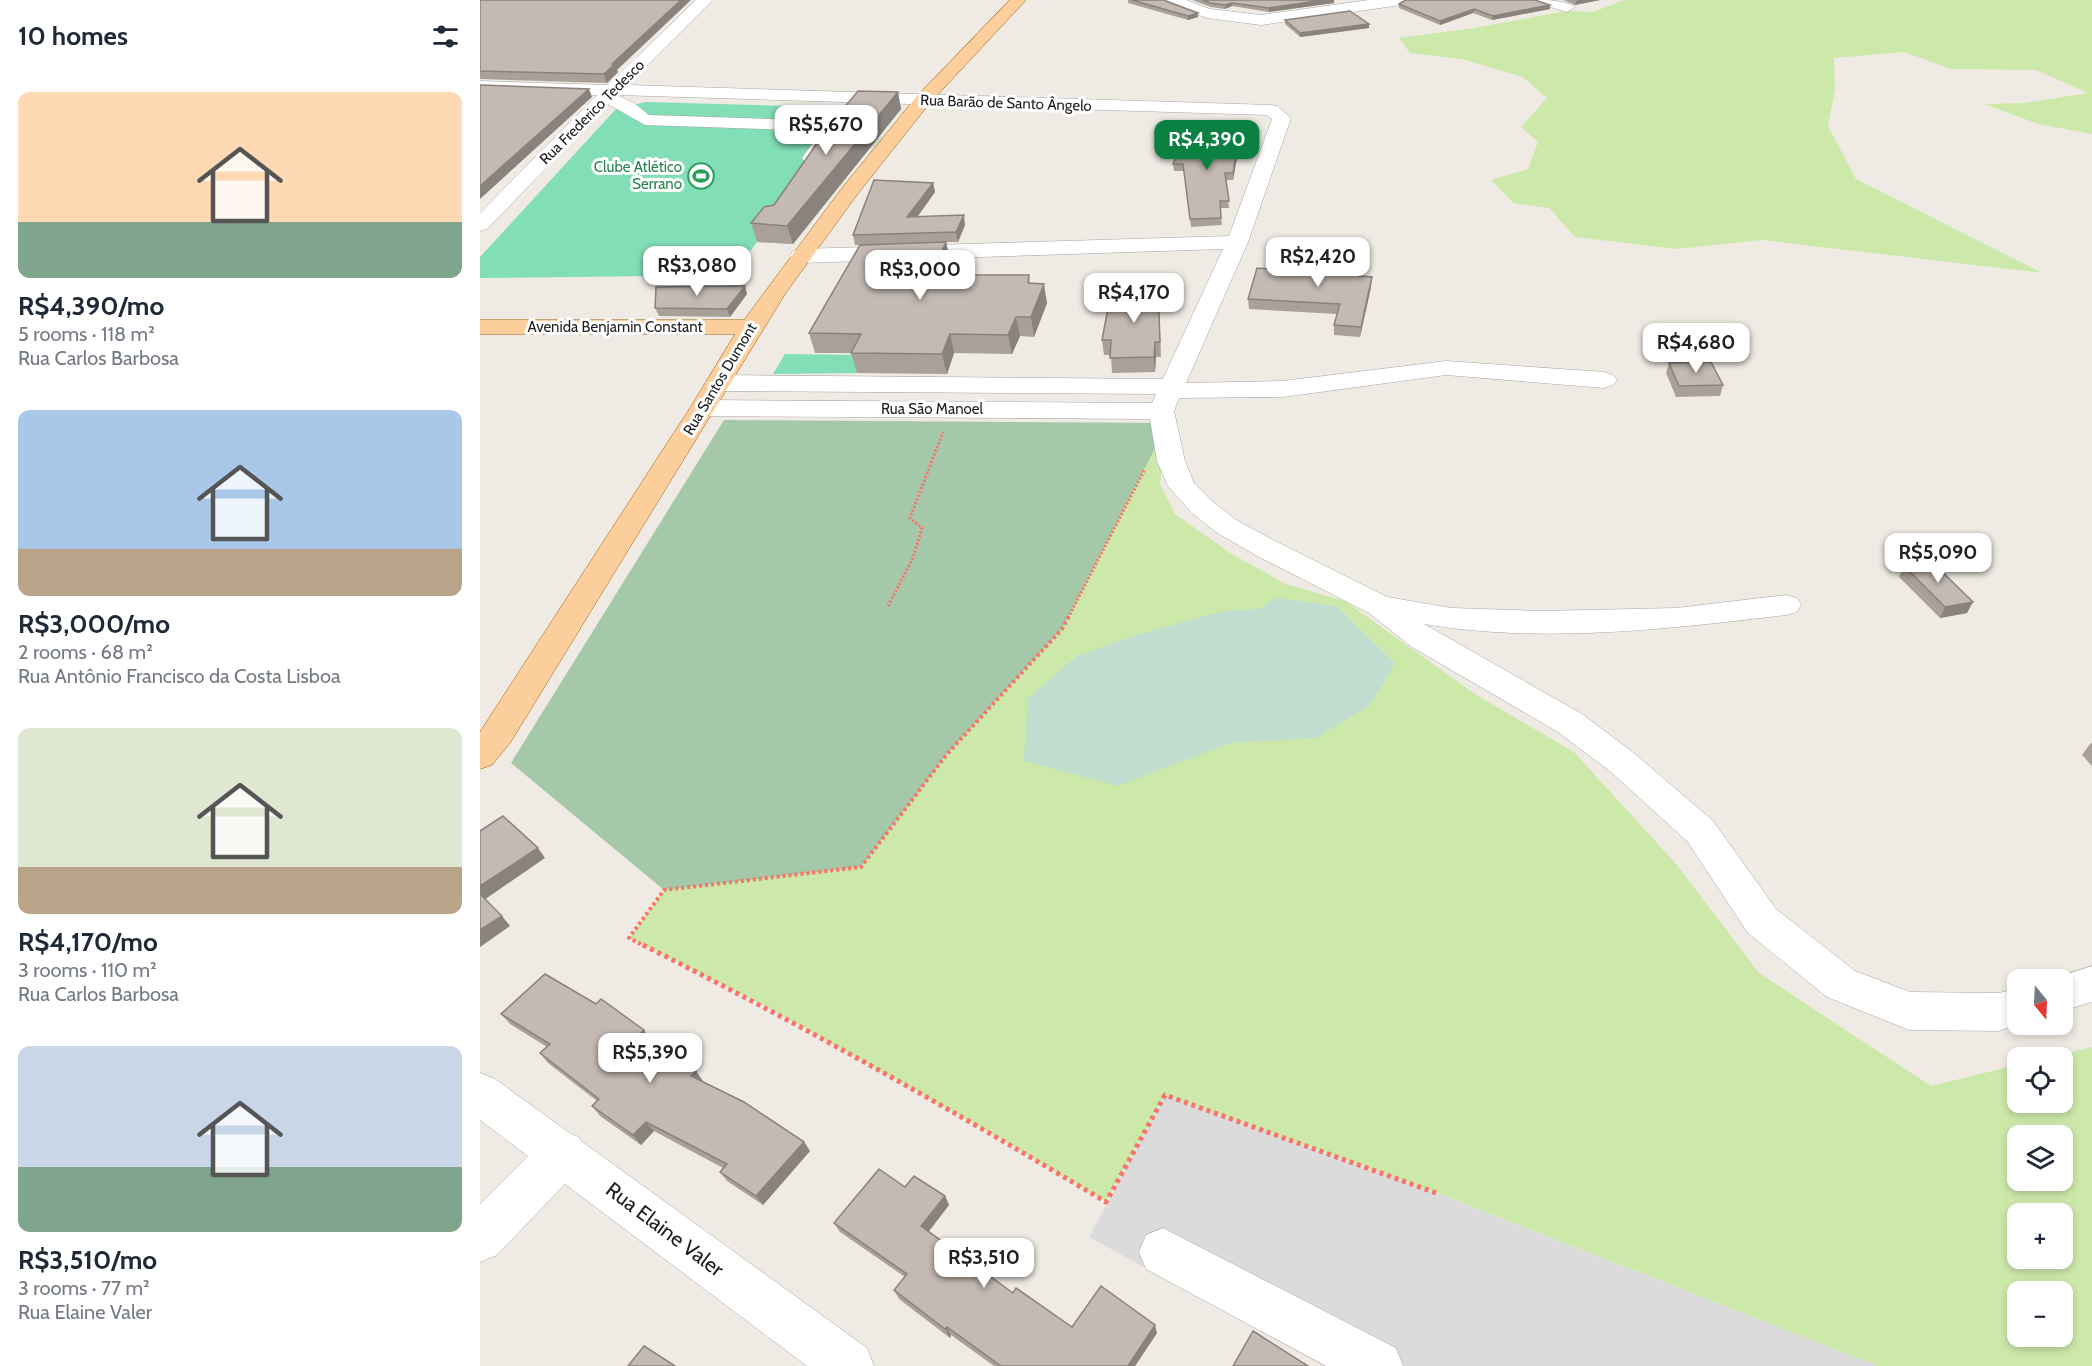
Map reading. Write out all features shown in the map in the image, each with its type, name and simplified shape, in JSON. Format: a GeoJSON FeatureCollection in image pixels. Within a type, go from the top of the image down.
{"type":"FeatureCollection","features":[{"type":"Feature","properties":{"kind":"main road","name":"Rua Santos Dumont"},"geometry":{"type":"LineString","coordinates":[[486,741],[703,408],[750,327],[801,256],[923,100],[1018,0]]}},
{"type":"Feature","properties":{"kind":"main road","name":"Avenida Benjamin Constant"},"geometry":{"type":"LineString","coordinates":[[480,327],[750,327]]}},
{"type":"Feature","properties":{"kind":"street","name":"Rua Frederico Tedesco"},"geometry":{"type":"LineString","coordinates":[[480,225],[609,93],[705,0]]}},
{"type":"Feature","properties":{"kind":"street"},"geometry":{"type":"LineString","coordinates":[[1172,0],[1207,13],[1261,20],[1401,0]]}},
{"type":"Feature","properties":{"kind":"street"},"geometry":{"type":"LineString","coordinates":[[1542,0],[1567,7]]}},
{"type":"Feature","properties":{"kind":"street","name":"Rua Barão de Santo Ângelo"},"geometry":{"type":"LineString","coordinates":[[480,86],[609,93],[1271,110],[1282,118],[1237,242]]}},
{"type":"Feature","properties":{"kind":"street"},"geometry":{"type":"LineString","coordinates":[[609,93],[645,120],[834,126],[802,172]]}},
{"type":"Feature","properties":{"kind":"street"},"geometry":{"type":"LineString","coordinates":[[801,256],[1237,242],[1167,405],[1171,461],[1182,486],[1202,507],[1226,526],[1269,550],[1380,606],[1423,639],[1570,723],[1623,763],[1700,831],[1762,921],[1841,984],[1909,1011],[1999,1012],[2007,1009]]}},
{"type":"Feature","properties":{"kind":"street"},"geometry":{"type":"LineString","coordinates":[[1167,405],[1446,368],[1604,380]]}},
{"type":"Feature","properties":{"kind":"street","name":"Rua São Manoel"},"geometry":{"type":"LineString","coordinates":[[718,383],[1167,405]]}},
{"type":"Feature","properties":{"kind":"street","name":"Rua São Manoel"},"geometry":{"type":"LineString","coordinates":[[703,408],[939,409],[1167,405]]}},
{"type":"Feature","properties":{"kind":"street"},"geometry":{"type":"LineString","coordinates":[[1380,606],[1452,618],[1542,621],[1676,618],[1785,605]]}},
{"type":"Feature","properties":{"kind":"street"},"geometry":{"type":"LineString","coordinates":[[2073,990],[2092,984]]}},
{"type":"Feature","properties":{"kind":"street","name":"Rua Elaine Valer"},"geometry":{"type":"LineString","coordinates":[[480,1094],[849,1366]]}},
{"type":"Feature","properties":{"kind":"street"},"geometry":{"type":"LineString","coordinates":[[480,1238],[563,1153]]}},
{"type":"Feature","properties":{"kind":"street"},"geometry":{"type":"LineString","coordinates":[[1163,1252],[1378,1366]]}},
{"type":"Feature","properties":{"kind":"path"},"geometry":{"type":"LineString","coordinates":[[1167,405],[1062,629],[946,754],[861,867],[664,890],[628,938],[765,1006],[999,1138],[1106,1202],[1165,1095],[1440,1194]]}},
{"type":"Feature","properties":{"kind":"path"},"geometry":{"type":"LineString","coordinates":[[888,606],[913,558],[922,528],[910,518],[947,423],[939,409]]}},
{"type":"Feature","properties":{"kind":"shaded area"},"geometry":{"type":"Polygon","coordinates":[[[1165,1095],[1439,1194],[1878,1366],[1323,1366],[1089,1237],[1165,1095]]]}},
{"type":"Feature","properties":{"kind":"green space"},"geometry":{"type":"Polygon","coordinates":[[[1624,0],[2092,0],[2092,134],[2038,124],[1984,104],[2025,103],[2088,93],[2036,70],[1951,69],[1904,52],[1834,58],[1835,89],[1828,126],[1856,179],[2042,273],[1762,240],[1677,249],[1575,237],[1549,208],[1513,203],[1491,180],[1528,169],[1538,142],[1521,127],[1547,98],[1523,77],[1462,59],[1410,53],[1399,38],[1474,28],[1566,11],[1593,12],[1624,0]]]}},
{"type":"Feature","properties":{"kind":"green space","name":"Clube Atlético Serrano"},"geometry":{"type":"Polygon","coordinates":[[[646,102],[901,109],[793,244],[757,242],[733,275],[480,278],[480,257],[616,109],[646,102]]]}},
{"type":"Feature","properties":{"kind":"green space"},"geometry":{"type":"Polygon","coordinates":[[[785,354],[860,355],[857,373],[773,374],[785,354]]]}},
{"type":"Feature","properties":{"kind":"green space"},"geometry":{"type":"Polygon","coordinates":[[[724,420],[1168,423],[1062,629],[947,754],[861,867],[664,890],[511,763],[724,420]]]}},
{"type":"Feature","properties":{"kind":"green space"},"geometry":{"type":"Polygon","coordinates":[[[1168,423],[1160,484],[1175,514],[1230,553],[1286,584],[1345,601],[1475,694],[1574,752],[1677,865],[1759,973],[1931,1086],[2007,1067],[2007,1113],[2073,1113],[2073,1052],[2092,1047],[2092,1366],[1878,1366],[1440,1194],[1165,1095],[1106,1202],[999,1138],[765,1006],[629,938],[664,890],[861,866],[947,754],[1168,423]]]}},
{"type":"Feature","properties":{"kind":"green space"},"geometry":{"type":"Polygon","coordinates":[[[1276,598],[1336,606],[1395,663],[1370,705],[1316,738],[1230,743],[1118,786],[1024,761],[1028,698],[1077,656],[1130,637],[1219,612],[1262,608],[1276,598]]]}},
{"type":"Feature","properties":{"kind":"building"},"geometry":{"type":"Polygon","coordinates":[[[480,0],[681,0],[604,74],[480,71],[480,0]]]}},
{"type":"Feature","properties":{"kind":"building"},"geometry":{"type":"Polygon","coordinates":[[[1132,0],[1165,0],[1198,13],[1188,16],[1132,0]]]}},
{"type":"Feature","properties":{"kind":"building"},"geometry":{"type":"Polygon","coordinates":[[[1203,0],[1324,0],[1269,8],[1232,3],[1225,5],[1203,0]]]}},
{"type":"Feature","properties":{"kind":"building"},"geometry":{"type":"Polygon","coordinates":[[[1406,0],[1535,0],[1550,5],[1493,16],[1474,9],[1440,21],[1399,4],[1406,0]]]}},
{"type":"Feature","properties":{"kind":"building"},"geometry":{"type":"Polygon","coordinates":[[[1350,11],[1369,24],[1300,33],[1285,20],[1350,11]]]}},
{"type":"Feature","properties":{"kind":"building"},"geometry":{"type":"Polygon","coordinates":[[[480,85],[589,89],[480,186],[480,85]]]}},
{"type":"Feature","properties":{"kind":"building"},"geometry":{"type":"Polygon","coordinates":[[[858,91],[898,92],[787,226],[751,223],[764,207],[774,205],[829,126],[858,91]]]}},
{"type":"Feature","properties":{"kind":"building"},"geometry":{"type":"Polygon","coordinates":[[[1189,131],[1239,134],[1233,173],[1225,173],[1229,201],[1220,201],[1221,218],[1190,219],[1183,164],[1173,164],[1189,131]]]}},
{"type":"Feature","properties":{"kind":"building"},"geometry":{"type":"Polygon","coordinates":[[[874,180],[933,183],[907,217],[964,215],[956,232],[853,235],[874,180]]]}},
{"type":"Feature","properties":{"kind":"building"},"geometry":{"type":"Polygon","coordinates":[[[946,242],[931,275],[1029,275],[1028,283],[1044,284],[1031,317],[1016,317],[1008,335],[950,334],[942,354],[851,353],[861,334],[809,333],[860,245],[946,242]]]}},
{"type":"Feature","properties":{"kind":"building"},"geometry":{"type":"Polygon","coordinates":[[[1311,260],[1357,262],[1356,267],[1360,267],[1359,276],[1372,277],[1361,327],[1334,325],[1340,304],[1248,299],[1257,268],[1309,272],[1311,260]]]}},
{"type":"Feature","properties":{"kind":"building"},"geometry":{"type":"Polygon","coordinates":[[[745,286],[727,309],[655,308],[656,287],[745,286]]]}},
{"type":"Feature","properties":{"kind":"building"},"geometry":{"type":"Polygon","coordinates":[[[1158,287],[1160,342],[1155,342],[1154,357],[1110,358],[1111,340],[1102,340],[1108,308],[1122,307],[1125,288],[1158,287]]]}},
{"type":"Feature","properties":{"kind":"building"},"geometry":{"type":"Polygon","coordinates":[[[1711,362],[1723,385],[1679,386],[1669,363],[1711,362]]]}},
{"type":"Feature","properties":{"kind":"building"},"geometry":{"type":"Polygon","coordinates":[[[1930,560],[1973,602],[1945,607],[1904,566],[1930,560]]]}},
{"type":"Feature","properties":{"kind":"building"},"geometry":{"type":"Polygon","coordinates":[[[503,816],[538,848],[480,886],[480,831],[503,816]]]}},
{"type":"Feature","properties":{"kind":"building"},"geometry":{"type":"Polygon","coordinates":[[[480,894],[502,916],[480,930],[480,894]]]}},
{"type":"Feature","properties":{"kind":"building"},"geometry":{"type":"Polygon","coordinates":[[[545,974],[596,1004],[601,999],[644,1030],[640,1034],[696,1071],[691,1076],[744,1102],[804,1142],[756,1196],[720,1172],[727,1164],[646,1122],[633,1135],[592,1106],[599,1099],[540,1053],[550,1044],[501,1014],[545,974]]]}},
{"type":"Feature","properties":{"kind":"building"},"geometry":{"type":"Polygon","coordinates":[[[879,1169],[905,1187],[914,1176],[945,1196],[921,1226],[1013,1293],[1016,1288],[1072,1327],[1101,1286],[1155,1325],[1128,1366],[1001,1366],[947,1327],[945,1329],[894,1290],[907,1274],[834,1223],[879,1169]]]}},
{"type":"Feature","properties":{"kind":"building"},"geometry":{"type":"Polygon","coordinates":[[[1253,1331],[1308,1366],[1233,1366],[1253,1331]]]}},
{"type":"Feature","properties":{"kind":"building"},"geometry":{"type":"Polygon","coordinates":[[[644,1346],[675,1366],[628,1366],[644,1346]]]}},
{"type":"Feature","properties":{"kind":"place","name":"Clube Atlético Serrano"},"geometry":{"type":"Point","coordinates":[701,176]}}]}
